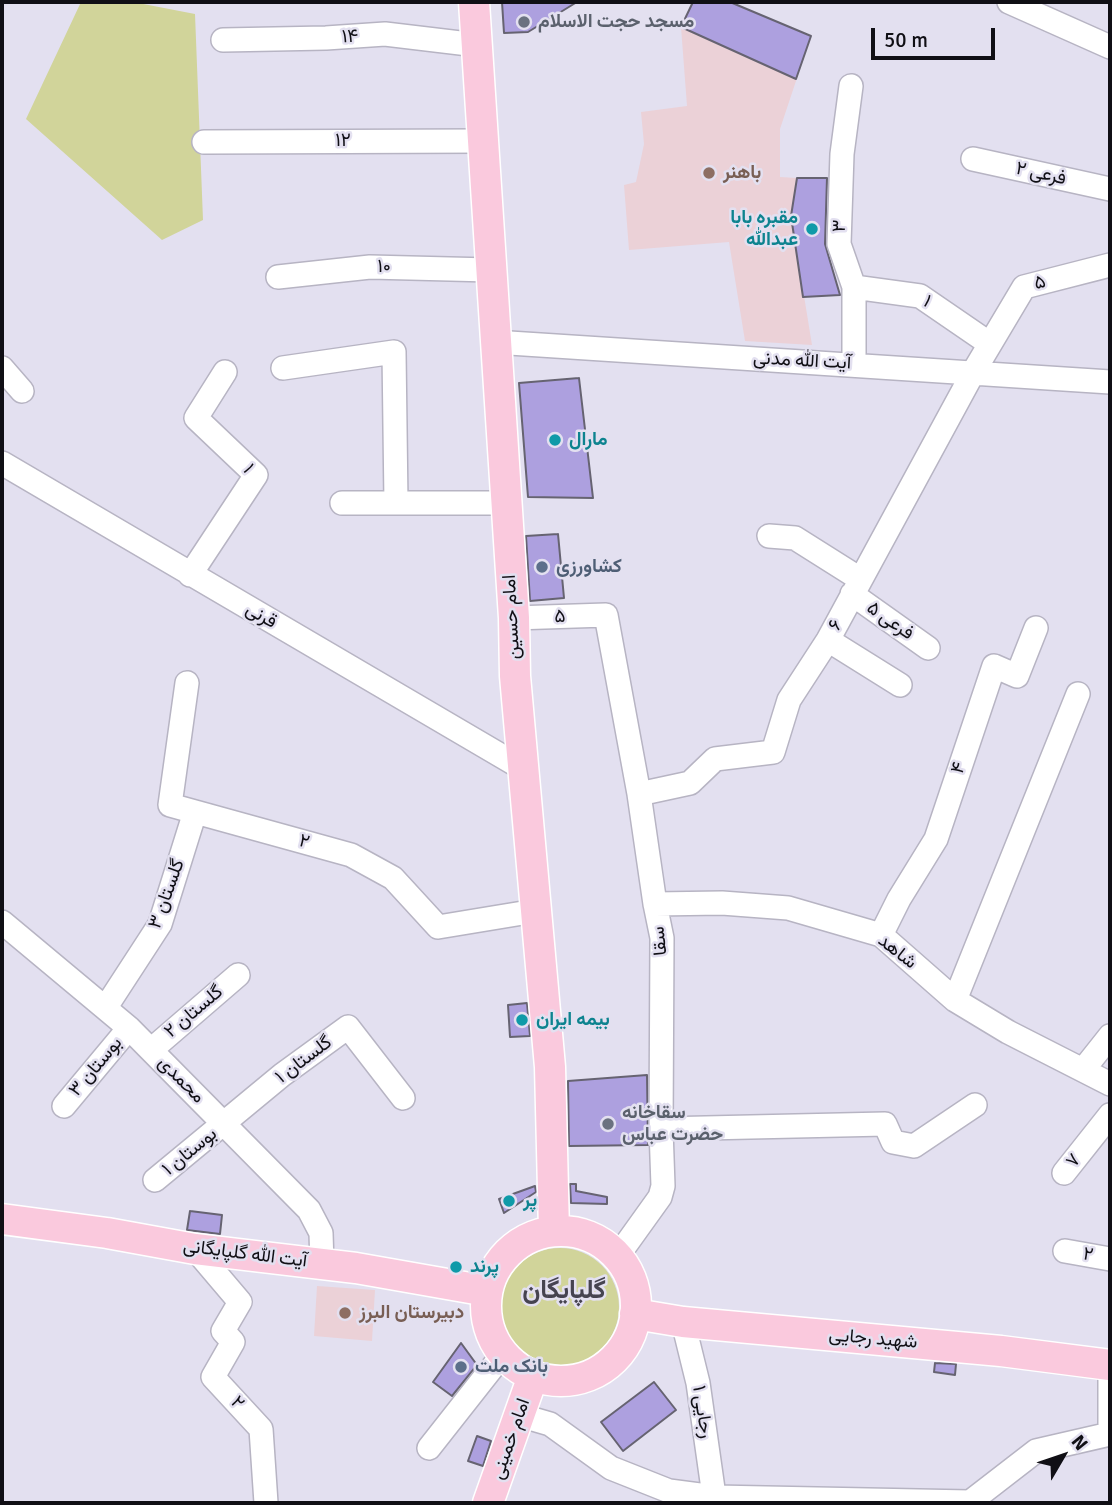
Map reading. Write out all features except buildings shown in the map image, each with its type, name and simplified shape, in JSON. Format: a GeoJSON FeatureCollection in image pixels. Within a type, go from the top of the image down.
{"type":"FeatureCollection","features":[{"type":"Feature","properties":{"kind":"main road","name":"امام حسین"},"geometry":{"type":"LineString","coordinates":[[474,2],[522,768],[555,1105],[554,1231]]}},
{"type":"Feature","properties":{"kind":"main road","name":"آیت الله گلپایگانی"},"geometry":{"type":"LineString","coordinates":[[2,1219],[107,1233],[195,1249],[322,1264],[487,1291]]}},
{"type":"Feature","properties":{"kind":"main road"},"geometry":{"type":"LineString","coordinates":[[554,1231],[572,1232],[604,1245],[617,1257],[629,1274],[635,1294],[635,1314],[632,1331],[625,1346],[614,1359],[597,1372],[576,1380],[554,1381],[533,1376],[517,1367],[503,1354],[492,1335],[486,1313],[487,1291],[504,1257],[519,1244],[554,1231]]}},
{"type":"Feature","properties":{"kind":"main road","name":"شهید رجایی"},"geometry":{"type":"LineString","coordinates":[[635,1314],[684,1322],[1001,1351],[1110,1365]]}},
{"type":"Feature","properties":{"kind":"main road","name":"امام خمینی"},"geometry":{"type":"LineString","coordinates":[[488,1503],[533,1376]]}},
{"type":"Feature","properties":{"kind":"street"},"geometry":{"type":"LineString","coordinates":[[1009,2],[1110,47]]}},
{"type":"Feature","properties":{"kind":"street","name":"۱۴"},"geometry":{"type":"LineString","coordinates":[[223,40],[385,34],[477,45]]}},
{"type":"Feature","properties":{"kind":"street","name":"۳"},"geometry":{"type":"LineString","coordinates":[[851,86],[842,154],[839,244],[854,287],[855,364]]}},
{"type":"Feature","properties":{"kind":"street","name":"۱۲"},"geometry":{"type":"LineString","coordinates":[[204,142],[482,141]]}},
{"type":"Feature","properties":{"kind":"street","name":"فرعی ۲"},"geometry":{"type":"LineString","coordinates":[[972,159],[1110,188]]}},
{"type":"Feature","properties":{"kind":"street","name":"۵"},"geometry":{"type":"LineString","coordinates":[[974,371],[1024,287],[1110,265]]}},
{"type":"Feature","properties":{"kind":"street","name":"۱۰"},"geometry":{"type":"LineString","coordinates":[[278,277],[370,267],[490,270]]}},
{"type":"Feature","properties":{"kind":"street","name":"۱"},"geometry":{"type":"LineString","coordinates":[[854,287],[920,296],[990,344]]}},
{"type":"Feature","properties":{"kind":"street","name":"آیت الله مدنی"},"geometry":{"type":"LineString","coordinates":[[494,342],[974,371],[1110,382]]}},
{"type":"Feature","properties":{"kind":"street"},"geometry":{"type":"LineString","coordinates":[[283,368],[394,352],[396,503]]}},
{"type":"Feature","properties":{"kind":"street"},"geometry":{"type":"LineString","coordinates":[[2,368],[22,391]]}},
{"type":"Feature","properties":{"kind":"street","name":"۶"},"geometry":{"type":"LineString","coordinates":[[639,794],[690,783],[715,759],[773,752],[789,700],[828,640],[974,371]]}},
{"type":"Feature","properties":{"kind":"street","name":"۱"},"geometry":{"type":"LineString","coordinates":[[190,575],[256,475],[196,418],[225,372]]}},
{"type":"Feature","properties":{"kind":"street","name":"قرنی"},"geometry":{"type":"LineString","coordinates":[[2,463],[522,768]]}},
{"type":"Feature","properties":{"kind":"street"},"geometry":{"type":"LineString","coordinates":[[342,503],[505,503]]}},
{"type":"Feature","properties":{"kind":"street"},"geometry":{"type":"LineString","coordinates":[[769,536],[795,538],[856,587]]}},
{"type":"Feature","properties":{"kind":"street","name":"فرعی ۵"},"geometry":{"type":"LineString","coordinates":[[856,587],[928,648]]}},
{"type":"Feature","properties":{"kind":"street","name":"۵"},"geometry":{"type":"LineString","coordinates":[[514,618],[606,615]]}},
{"type":"Feature","properties":{"kind":"street","name":"سقا"},"geometry":{"type":"LineString","coordinates":[[606,615],[662,938],[663,1186],[660,1197],[617,1257]]}},
{"type":"Feature","properties":{"kind":"street","name":"۴"},"geometry":{"type":"LineString","coordinates":[[881,935],[899,899],[936,839],[993,666],[1017,676],[1035,628]]}},
{"type":"Feature","properties":{"kind":"street"},"geometry":{"type":"LineString","coordinates":[[828,640],[900,685]]}},
{"type":"Feature","properties":{"kind":"street","name":"۲"},"geometry":{"type":"LineString","coordinates":[[187,683],[170,805],[351,855],[393,878],[438,926],[535,911]]}},
{"type":"Feature","properties":{"kind":"street"},"geometry":{"type":"LineString","coordinates":[[955,1000],[1078,694]]}},
{"type":"Feature","properties":{"kind":"street","name":"گلستان ۳"},"geometry":{"type":"LineString","coordinates":[[106,1007],[160,924],[195,812]]}},
{"type":"Feature","properties":{"kind":"street","name":"شاهد"},"geometry":{"type":"LineString","coordinates":[[655,904],[722,903],[788,908],[881,935],[955,1000],[1008,1032],[1110,1084]]}},
{"type":"Feature","properties":{"kind":"street","name":"محمدی"},"geometry":{"type":"LineString","coordinates":[[2,922],[129,1028],[309,1210],[321,1233],[322,1264]]}},
{"type":"Feature","properties":{"kind":"street","name":"گلستان ۲"},"geometry":{"type":"LineString","coordinates":[[150,1050],[238,975]]}},
{"type":"Feature","properties":{"kind":"street","name":"گلستان ۱"},"geometry":{"type":"LineString","coordinates":[[224,1124],[282,1075],[348,1027],[403,1098]]}},
{"type":"Feature","properties":{"kind":"street","name":"بوستان ۳"},"geometry":{"type":"LineString","coordinates":[[64,1106],[129,1028]]}},
{"type":"Feature","properties":{"kind":"street"},"geometry":{"type":"LineString","coordinates":[[1083,1070],[1110,1036]]}},
{"type":"Feature","properties":{"kind":"street"},"geometry":{"type":"LineString","coordinates":[[661,1129],[886,1124],[893,1142],[914,1146],[975,1105]]}},
{"type":"Feature","properties":{"kind":"street","name":"۷"},"geometry":{"type":"LineString","coordinates":[[1064,1173],[1110,1115]]}},
{"type":"Feature","properties":{"kind":"street","name":"بوستان ۱"},"geometry":{"type":"LineString","coordinates":[[155,1180],[224,1124]]}},
{"type":"Feature","properties":{"kind":"street","name":"۲"},"geometry":{"type":"LineString","coordinates":[[195,1249],[240,1302],[223,1331],[233,1342],[213,1377],[261,1429],[266,1503]]}},
{"type":"Feature","properties":{"kind":"street","name":"۲"},"geometry":{"type":"LineString","coordinates":[[1065,1251],[1110,1259]]}},
{"type":"Feature","properties":{"kind":"street","name":"رجایی ۱"},"geometry":{"type":"LineString","coordinates":[[684,1322],[698,1383],[715,1500]]}},
{"type":"Feature","properties":{"kind":"street"},"geometry":{"type":"LineString","coordinates":[[429,1448],[503,1354]]}},
{"type":"Feature","properties":{"kind":"street"},"geometry":{"type":"LineString","coordinates":[[519,1415],[550,1424],[611,1468],[668,1491],[715,1500],[971,1503],[1036,1451],[1110,1434],[1110,1365]]}},
{"type":"Feature","properties":{"kind":"shaded area","name":"باهنر"},"geometry":{"type":"Polygon","coordinates":[[[693,2],[730,2],[811,36],[780,129],[780,177],[797,178],[791,216],[812,345],[745,341],[729,242],[629,250],[624,185],[636,182],[644,144],[641,112],[687,106],[681,27],[693,2]]]}},
{"type":"Feature","properties":{"kind":"shaded area","name":"دبیرستان البرز"},"geometry":{"type":"Polygon","coordinates":[[[317,1286],[375,1290],[372,1341],[314,1336],[317,1286]]]}},
{"type":"Feature","properties":{"kind":"green space"},"geometry":{"type":"Polygon","coordinates":[[[81,2],[133,2],[195,14],[203,220],[162,240],[26,119],[81,2]]]}},
{"type":"Feature","properties":{"kind":"green space"},"geometry":{"type":"Polygon","coordinates":[[[560,1248],[583,1252],[602,1265],[615,1284],[619,1307],[615,1330],[602,1349],[583,1362],[560,1366],[537,1362],[518,1349],[505,1330],[501,1307],[505,1284],[518,1265],[537,1252],[560,1248]]]}},
{"type":"Feature","properties":{"kind":"place","name":"مسجد حجت الاسلام"},"geometry":{"type":"Point","coordinates":[524,22]}},
{"type":"Feature","properties":{"kind":"place","name":"باهنر"},"geometry":{"type":"Point","coordinates":[709,173]}},
{"type":"Feature","properties":{"kind":"place","name":"مقبره بابا عبدالله"},"geometry":{"type":"Point","coordinates":[812,229]}},
{"type":"Feature","properties":{"kind":"place","name":"مارال"},"geometry":{"type":"Point","coordinates":[555,440]}},
{"type":"Feature","properties":{"kind":"place","name":"کشاورزی"},"geometry":{"type":"Point","coordinates":[542,567]}},
{"type":"Feature","properties":{"kind":"place","name":"بیمه ایران"},"geometry":{"type":"Point","coordinates":[522,1020]}},
{"type":"Feature","properties":{"kind":"place","name":"سقاخانه حضرت عباس"},"geometry":{"type":"Point","coordinates":[608,1124]}},
{"type":"Feature","properties":{"kind":"place","name":"پر"},"geometry":{"type":"Point","coordinates":[509,1201]}},
{"type":"Feature","properties":{"kind":"place","name":"پرند"},"geometry":{"type":"Point","coordinates":[456,1267]}},
{"type":"Feature","properties":{"kind":"place","name":"دبیرستان البرز"},"geometry":{"type":"Point","coordinates":[345,1313]}},
{"type":"Feature","properties":{"kind":"place","name":"بانک ملت"},"geometry":{"type":"Point","coordinates":[461,1367]}},
{"type":"Feature","properties":{"kind":"district","name":"گلپایگان"},"geometry":{"type":"Point","coordinates":[564,1291]}}]}
